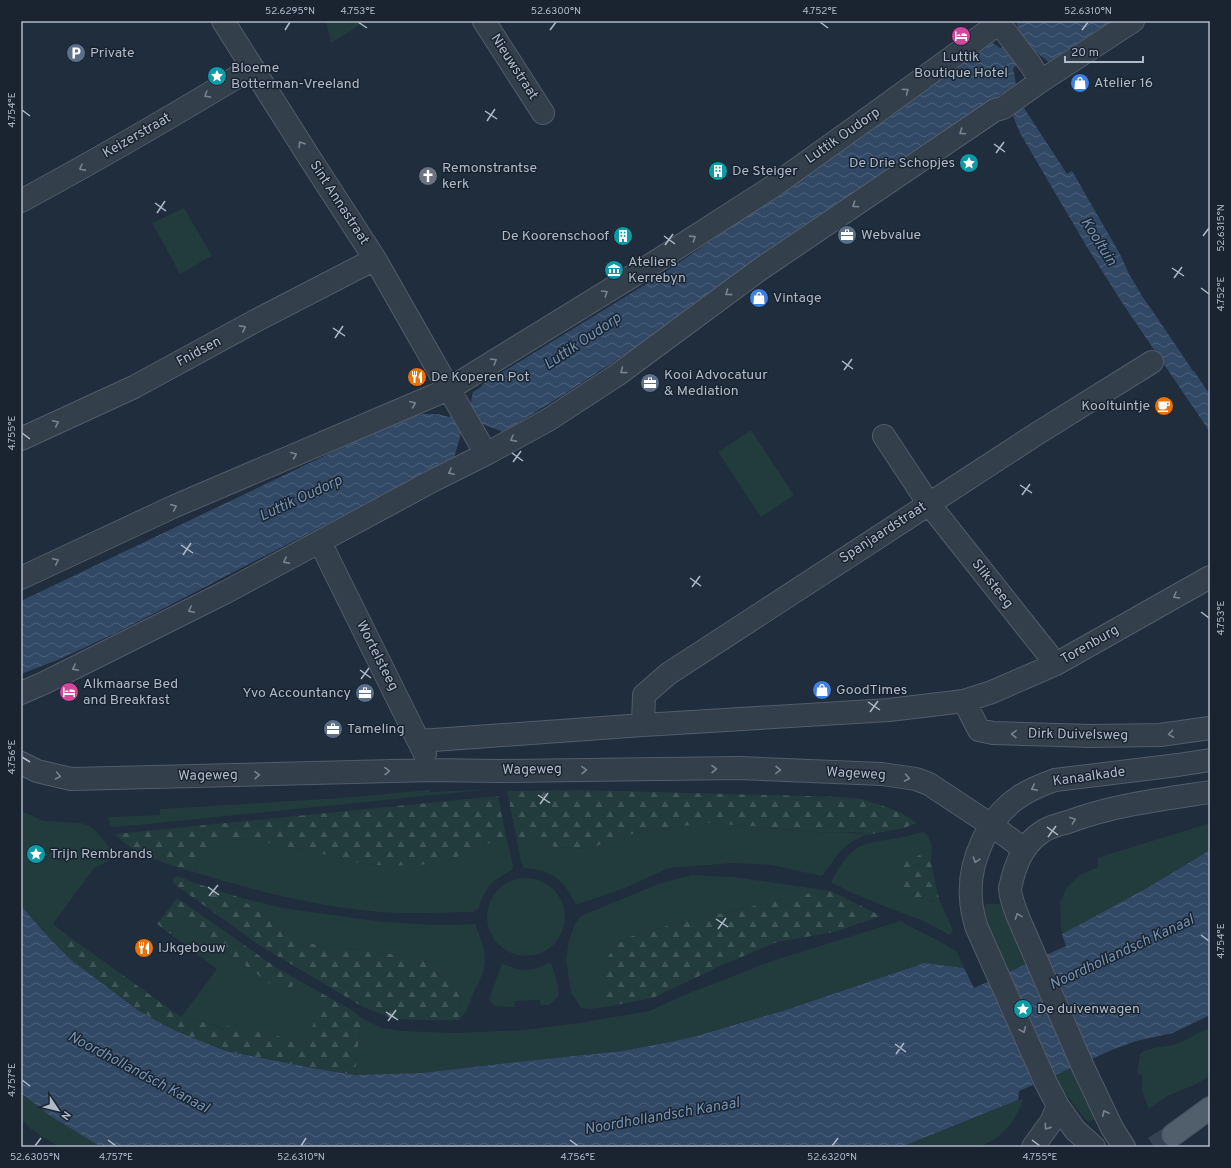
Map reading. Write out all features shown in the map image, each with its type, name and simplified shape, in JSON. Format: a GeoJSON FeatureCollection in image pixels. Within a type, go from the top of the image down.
{"type":"FeatureCollection","features":[{"type":"Feature","properties":{"kind":"main road"},"geometry":{"type":"LineString","coordinates":[[1174,1135],[1210,1108]]}},
{"type":"Feature","properties":{"kind":"street","name":"Sint Annastraat"},"geometry":{"type":"LineString","coordinates":[[223,21],[375,259],[459,409],[486,454]]}},
{"type":"Feature","properties":{"kind":"street","name":"Nieuwstraat"},"geometry":{"type":"LineString","coordinates":[[484,21],[543,113]]}},
{"type":"Feature","properties":{"kind":"street"},"geometry":{"type":"LineString","coordinates":[[21,693],[226,592],[548,420],[617,375],[759,270],[994,110],[1011,102],[1035,73],[1132,21]]}},
{"type":"Feature","properties":{"kind":"street","name":"Luttik Oudorp"},"geometry":{"type":"LineString","coordinates":[[21,578],[175,506],[449,389],[660,259],[772,187],[874,114],[1004,30],[1035,73]]}},
{"type":"Feature","properties":{"kind":"street","name":"Keizerstraat"},"geometry":{"type":"LineString","coordinates":[[21,201],[86,166],[252,68]]}},
{"type":"Feature","properties":{"kind":"street","name":"Fnidsen"},"geometry":{"type":"LineString","coordinates":[[21,439],[134,387],[257,320],[375,259]]}},
{"type":"Feature","properties":{"kind":"street","name":"Spanjaardstraat"},"geometry":{"type":"LineString","coordinates":[[643,725],[644,695],[668,674],[1038,433],[1152,362]]}},
{"type":"Feature","properties":{"kind":"street","name":"Sliksteeg"},"geometry":{"type":"LineString","coordinates":[[884,436],[929,504],[1056,664]]}},
{"type":"Feature","properties":{"kind":"street","name":"Wortelsteeg"},"geometry":{"type":"LineString","coordinates":[[320,542],[420,741],[432,770]]}},
{"type":"Feature","properties":{"kind":"street","name":"Torenburg"},"geometry":{"type":"LineString","coordinates":[[964,701],[992,692],[1056,664],[1210,577]]}},
{"type":"Feature","properties":{"kind":"street"},"geometry":{"type":"LineString","coordinates":[[420,741],[643,725],[889,710],[964,701]]}},
{"type":"Feature","properties":{"kind":"street","name":"Dirk Duivelsweg"},"geometry":{"type":"LineString","coordinates":[[964,701],[979,730],[993,733],[1091,736],[1160,735],[1210,728]]}},
{"type":"Feature","properties":{"kind":"street","name":"Kanaalkade"},"geometry":{"type":"LineString","coordinates":[[1094,1147],[1075,1130],[1058,1106],[1046,1083],[976,926],[971,898],[973,868],[983,839],[991,825],[1016,799],[1030,790],[1055,780],[1178,766],[1210,760]]}},
{"type":"Feature","properties":{"kind":"street","name":"Wageweg"},"geometry":{"type":"LineString","coordinates":[[21,763],[37,771],[71,779],[432,770],[492,771],[739,768],[882,774],[916,779],[929,784],[991,825],[1024,850]]}},
{"type":"Feature","properties":{"kind":"street"},"geometry":{"type":"LineString","coordinates":[[1124,1147],[1112,1128],[1083,1067],[1033,952],[1012,900],[1010,888],[1016,864],[1024,850],[1034,838],[1043,831],[1087,815],[1158,800],[1210,792]]}},
{"type":"Feature","properties":{"kind":"street"},"geometry":{"type":"LineString","coordinates":[[1033,1147],[1051,1122],[1058,1106]]}},
{"type":"Feature","properties":{"kind":"green space"},"geometry":{"type":"Polygon","coordinates":[[[326,21],[366,21],[331,43],[326,21]]]}},
{"type":"Feature","properties":{"kind":"green space"},"geometry":{"type":"Polygon","coordinates":[[[184,208],[212,256],[180,274],[152,223],[184,208]]]}},
{"type":"Feature","properties":{"kind":"green space"},"geometry":{"type":"Polygon","coordinates":[[[751,430],[794,495],[761,517],[718,452],[751,430]]]}},
{"type":"Feature","properties":{"kind":"green space"},"geometry":{"type":"Polygon","coordinates":[[[493,789],[138,825],[111,827],[108,818],[160,815],[160,809],[341,798],[429,790],[430,792],[493,789]]]}},
{"type":"Feature","properties":{"kind":"green space"},"geometry":{"type":"Polygon","coordinates":[[[581,790],[841,797],[862,799],[900,812],[917,823],[904,828],[867,835],[855,832],[817,832],[708,823],[650,830],[623,836],[589,849],[555,847],[516,836],[507,791],[581,790]]]}},
{"type":"Feature","properties":{"kind":"green space"},"geometry":{"type":"Polygon","coordinates":[[[498,796],[506,836],[454,858],[435,864],[387,866],[358,863],[319,853],[248,839],[228,840],[213,844],[202,855],[193,872],[151,858],[122,841],[115,834],[498,796]]]}},
{"type":"Feature","properties":{"kind":"green space"},"geometry":{"type":"Polygon","coordinates":[[[21,811],[44,821],[81,823],[89,826],[96,831],[117,857],[94,868],[53,924],[71,938],[52,941],[21,906],[21,811]]]}},
{"type":"Feature","properties":{"kind":"green space"},"geometry":{"type":"Polygon","coordinates":[[[708,823],[867,835],[855,840],[843,848],[826,872],[821,876],[772,865],[733,863],[669,868],[625,888],[576,905],[567,889],[556,878],[543,871],[524,868],[521,862],[516,836],[555,847],[589,849],[623,836],[650,830],[708,823]]]}},
{"type":"Feature","properties":{"kind":"green space"},"geometry":{"type":"Polygon","coordinates":[[[1210,823],[1210,850],[1149,887],[1062,934],[1060,902],[1066,889],[1080,875],[1098,867],[1097,858],[1210,823]]]}},
{"type":"Feature","properties":{"kind":"green space"},"geometry":{"type":"Polygon","coordinates":[[[923,832],[928,837],[932,848],[916,857],[900,895],[931,902],[939,899],[953,930],[950,935],[924,921],[852,893],[831,882],[845,859],[860,846],[923,832]]]}},
{"type":"Feature","properties":{"kind":"green space"},"geometry":{"type":"Polygon","coordinates":[[[506,836],[513,865],[512,870],[500,877],[491,885],[484,895],[479,908],[473,912],[399,913],[347,908],[269,893],[193,872],[202,855],[213,844],[228,840],[248,839],[319,853],[358,863],[387,866],[435,864],[454,858],[506,836]]]}},
{"type":"Feature","properties":{"kind":"green space"},"geometry":{"type":"Polygon","coordinates":[[[932,848],[931,863],[939,899],[924,901],[915,900],[900,895],[899,875],[905,856],[916,857],[932,848]]]}},
{"type":"Feature","properties":{"kind":"green space"},"geometry":{"type":"Polygon","coordinates":[[[692,875],[734,877],[824,890],[670,925],[629,937],[618,943],[609,955],[601,980],[605,1007],[591,1009],[581,1008],[571,992],[566,960],[569,940],[574,926],[581,916],[658,884],[692,875]]]}},
{"type":"Feature","properties":{"kind":"green space"},"geometry":{"type":"Polygon","coordinates":[[[178,876],[238,897],[293,936],[310,943],[327,948],[360,950],[399,955],[432,963],[449,973],[456,980],[461,993],[459,1020],[394,1019],[363,1007],[259,945],[173,883],[173,878],[178,876]]]}},
{"type":"Feature","properties":{"kind":"green space"},"geometry":{"type":"Polygon","coordinates":[[[518,878],[534,878],[548,884],[559,895],[565,909],[565,925],[559,939],[548,950],[534,956],[518,956],[504,950],[493,939],[487,925],[487,909],[493,895],[504,884],[518,878]]]}},
{"type":"Feature","properties":{"kind":"green space"},"geometry":{"type":"Polygon","coordinates":[[[824,890],[831,891],[881,916],[834,932],[777,942],[720,966],[653,998],[605,1007],[601,980],[603,967],[609,955],[618,943],[629,937],[670,925],[824,890]]]}},
{"type":"Feature","properties":{"kind":"green space"},"geometry":{"type":"Polygon","coordinates":[[[238,897],[283,908],[383,922],[439,925],[475,924],[484,950],[484,969],[468,1007],[459,1020],[461,993],[449,973],[432,963],[399,955],[360,950],[327,948],[310,943],[293,936],[238,897]]]}},
{"type":"Feature","properties":{"kind":"green space"},"geometry":{"type":"Polygon","coordinates":[[[177,898],[277,968],[353,1011],[361,1018],[355,1075],[226,1051],[183,1034],[139,1011],[71,960],[52,941],[71,938],[181,1017],[214,1024],[224,1030],[231,1022],[253,1037],[259,1030],[306,1045],[321,1001],[293,984],[291,992],[276,988],[181,919],[170,934],[157,924],[177,898]]]}},
{"type":"Feature","properties":{"kind":"green space"},"geometry":{"type":"Polygon","coordinates":[[[986,904],[1000,904],[1002,906],[1008,924],[1081,1091],[1095,1115],[1093,1120],[1089,1122],[1085,1119],[1055,1079],[988,927],[984,908],[986,904]]]}},
{"type":"Feature","properties":{"kind":"green space"},"geometry":{"type":"Polygon","coordinates":[[[181,919],[276,988],[293,984],[321,1001],[306,1045],[259,1030],[253,1038],[231,1022],[225,1030],[214,1024],[181,1017],[217,969],[170,934],[181,919]]]}},
{"type":"Feature","properties":{"kind":"green space"},"geometry":{"type":"Polygon","coordinates":[[[900,921],[957,952],[964,968],[924,963],[789,1009],[700,1035],[622,1051],[422,1073],[355,1075],[361,1018],[382,1028],[403,1031],[455,1033],[523,1030],[579,1023],[649,1011],[687,994],[772,961],[900,921]]]}},
{"type":"Feature","properties":{"kind":"green space"},"geometry":{"type":"Polygon","coordinates":[[[551,962],[558,985],[558,997],[549,1005],[541,1005],[540,1000],[514,1001],[515,1007],[494,1006],[489,999],[502,963],[521,970],[527,970],[538,968],[551,962]]]}},
{"type":"Feature","properties":{"kind":"green space"},"geometry":{"type":"Polygon","coordinates":[[[1210,1028],[1210,1076],[1192,1086],[1167,1096],[1149,1109],[1142,1091],[1142,1075],[1137,1074],[1140,1054],[1147,1050],[1176,1044],[1210,1028]]]}},
{"type":"Feature","properties":{"kind":"green space"},"geometry":{"type":"Polygon","coordinates":[[[21,1093],[49,1115],[101,1147],[59,1147],[32,1130],[21,1119],[21,1093]]]}},
{"type":"Feature","properties":{"kind":"green space"},"geometry":{"type":"Polygon","coordinates":[[[1018,1100],[1023,1100],[1016,1116],[1006,1130],[986,1144],[977,1147],[901,1147],[1018,1100]]]}},
{"type":"Feature","properties":{"kind":"water"},"geometry":{"type":"Polygon","coordinates":[[[1016,21],[1111,21],[1049,62],[1037,53],[1030,57],[1015,37],[1020,33],[1016,21]]]}},
{"type":"Feature","properties":{"kind":"water","name":"Kooltuin"},"geometry":{"type":"Polygon","coordinates":[[[990,41],[1000,48],[1006,45],[1020,63],[1013,68],[1016,84],[1010,89],[1067,174],[1072,171],[1144,299],[1210,395],[1210,432],[1121,301],[1087,247],[1020,133],[1013,116],[1015,114],[1001,94],[780,244],[688,312],[568,392],[503,432],[480,423],[470,406],[473,392],[483,384],[664,273],[879,125],[990,41]]]}},
{"type":"Feature","properties":{"kind":"water"},"geometry":{"type":"Polygon","coordinates":[[[438,414],[449,417],[453,415],[463,432],[461,433],[454,458],[120,631],[60,659],[21,674],[21,601],[408,416],[438,414]]]}},
{"type":"Feature","properties":{"kind":"water","name":"Noordhollandsch Kanaal"},"geometry":{"type":"Polygon","coordinates":[[[1210,850],[1210,1015],[1173,1033],[1136,1041],[1112,1050],[1019,1091],[1018,1100],[901,1147],[101,1147],[49,1115],[21,1093],[21,906],[71,960],[139,1011],[183,1034],[226,1051],[312,1068],[355,1075],[422,1073],[622,1051],[675,1041],[789,1009],[924,963],[964,968],[974,988],[1066,946],[1062,934],[1149,887],[1210,850]]]}},
{"type":"Feature","properties":{"kind":"tunnel"},"geometry":{"type":"LineString","coordinates":[[1154,1147],[1173,1135]]}},
{"type":"Feature","properties":{"kind":"place","name":"Luttik Boutique Hotel"},"geometry":{"type":"Point","coordinates":[961,36]}},
{"type":"Feature","properties":{"kind":"place","name":"Private"},"geometry":{"type":"Point","coordinates":[76,53]}},
{"type":"Feature","properties":{"kind":"place","name":"Bloeme Botterman-Vreeland"},"geometry":{"type":"Point","coordinates":[217,76]}},
{"type":"Feature","properties":{"kind":"place","name":"Atelier 16"},"geometry":{"type":"Point","coordinates":[1080,83]}},
{"type":"Feature","properties":{"kind":"place","name":"De Drie Schopjes"},"geometry":{"type":"Point","coordinates":[969,163]}},
{"type":"Feature","properties":{"kind":"place","name":"De Steiger"},"geometry":{"type":"Point","coordinates":[718,171]}},
{"type":"Feature","properties":{"kind":"place","name":"Remonstrantse kerk"},"geometry":{"type":"Point","coordinates":[428,176]}},
{"type":"Feature","properties":{"kind":"place","name":"Webvalue"},"geometry":{"type":"Point","coordinates":[847,235]}},
{"type":"Feature","properties":{"kind":"place","name":"De Koorenschoof"},"geometry":{"type":"Point","coordinates":[623,236]}},
{"type":"Feature","properties":{"kind":"place","name":"Ateliers Kerrebyn"},"geometry":{"type":"Point","coordinates":[614,270]}},
{"type":"Feature","properties":{"kind":"place","name":"Vintage"},"geometry":{"type":"Point","coordinates":[759,298]}},
{"type":"Feature","properties":{"kind":"place","name":"De Koperen Pot"},"geometry":{"type":"Point","coordinates":[417,377]}},
{"type":"Feature","properties":{"kind":"place","name":"Kooi Advocatuur & Mediation"},"geometry":{"type":"Point","coordinates":[650,383]}},
{"type":"Feature","properties":{"kind":"place","name":"Kooltuintje"},"geometry":{"type":"Point","coordinates":[1164,406]}},
{"type":"Feature","properties":{"kind":"place","name":"GoodTimes"},"geometry":{"type":"Point","coordinates":[822,690]}},
{"type":"Feature","properties":{"kind":"place","name":"Alkmaarse Bed and Breakfast"},"geometry":{"type":"Point","coordinates":[69,692]}},
{"type":"Feature","properties":{"kind":"place","name":"Yvo Accountancy"},"geometry":{"type":"Point","coordinates":[365,693]}},
{"type":"Feature","properties":{"kind":"place","name":"Tameling"},"geometry":{"type":"Point","coordinates":[333,729]}},
{"type":"Feature","properties":{"kind":"place","name":"Trijn Rembrands"},"geometry":{"type":"Point","coordinates":[36,854]}},
{"type":"Feature","properties":{"kind":"place","name":"IJkgebouw"},"geometry":{"type":"Point","coordinates":[144,948]}},
{"type":"Feature","properties":{"kind":"place","name":"De duivenwagen"},"geometry":{"type":"Point","coordinates":[1023,1009]}}]}
